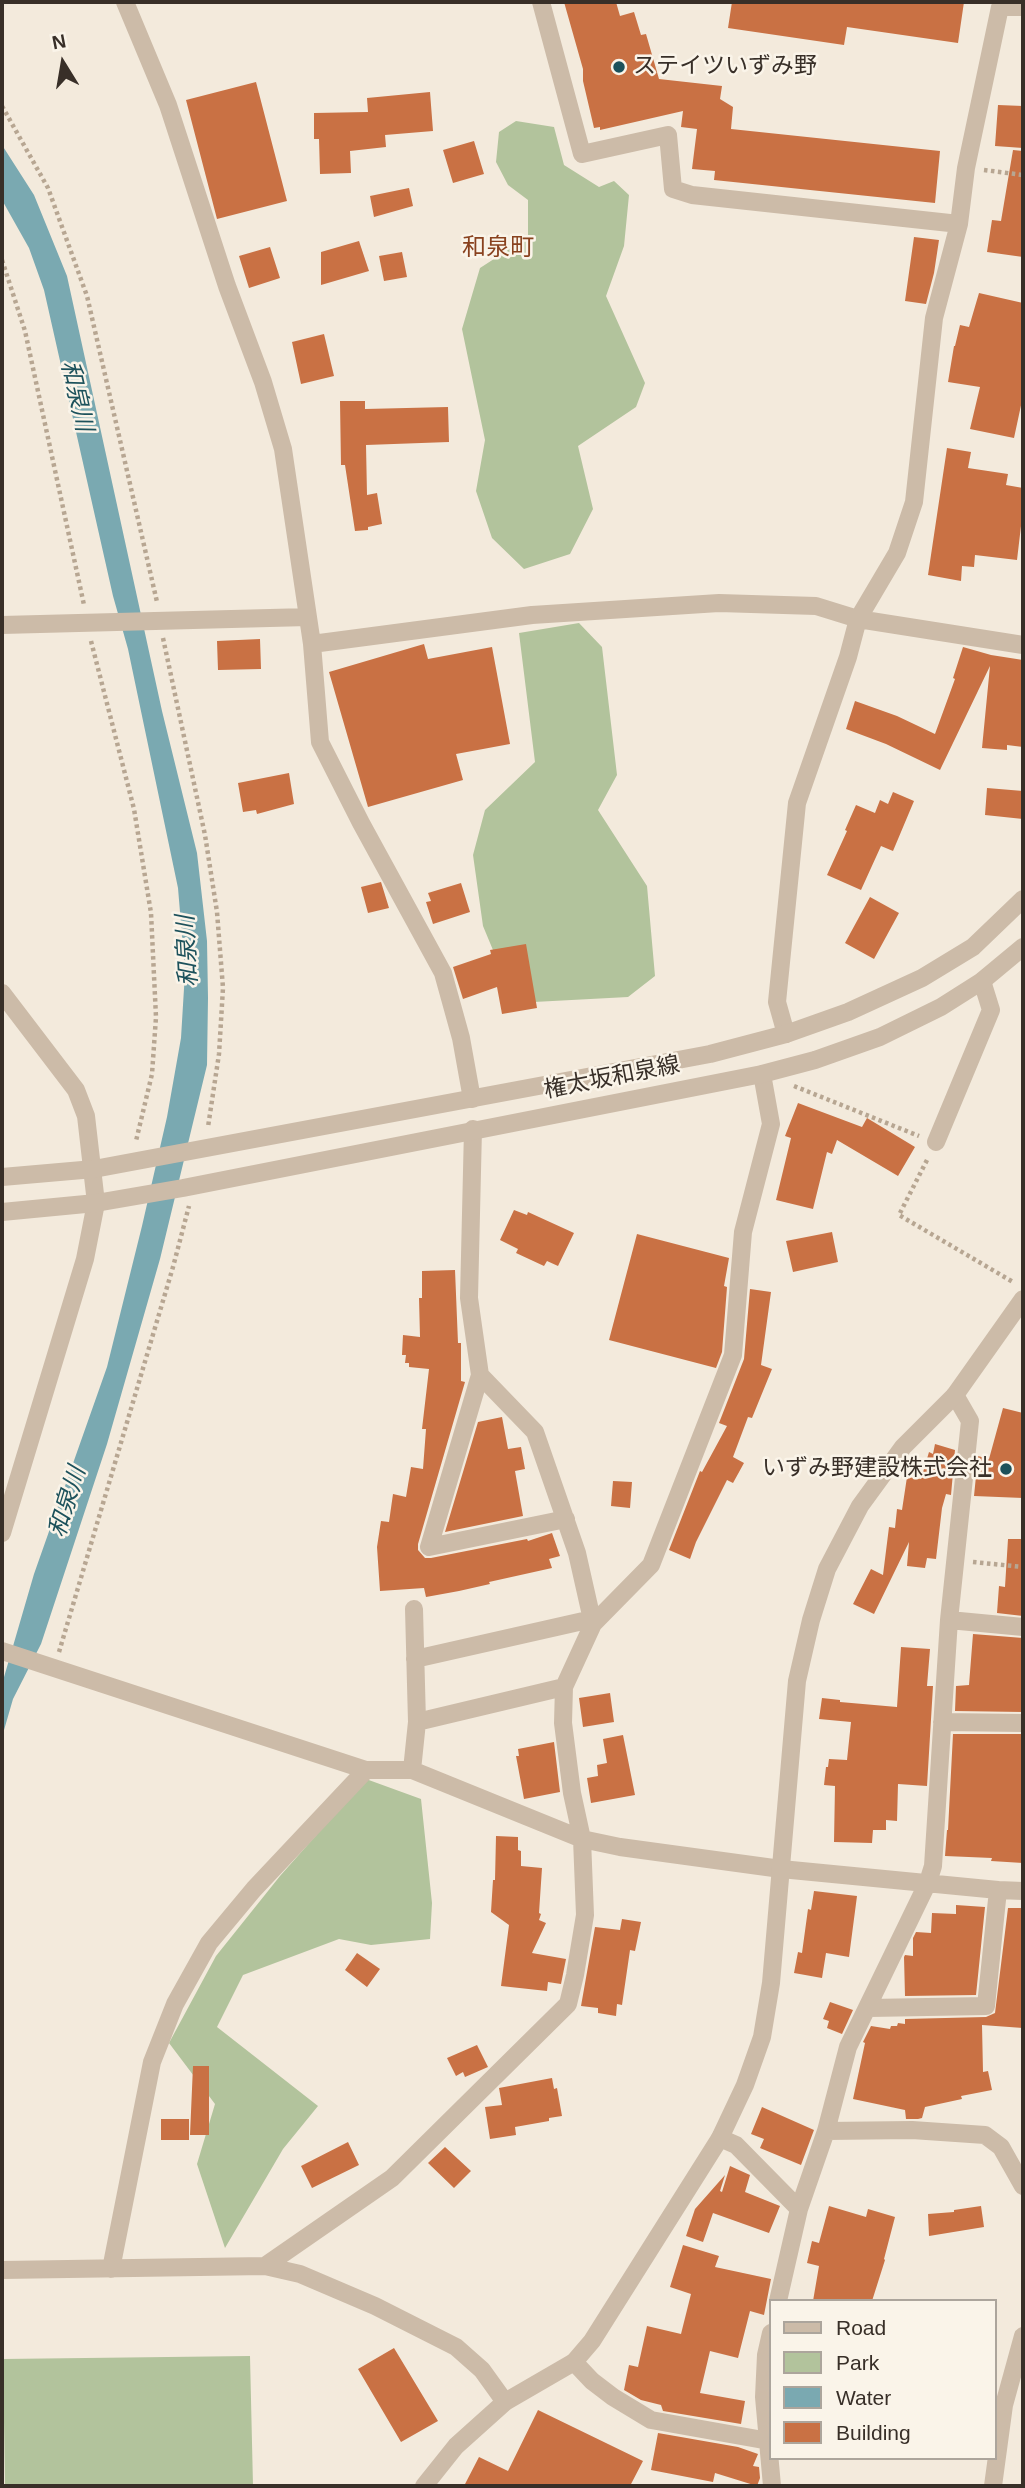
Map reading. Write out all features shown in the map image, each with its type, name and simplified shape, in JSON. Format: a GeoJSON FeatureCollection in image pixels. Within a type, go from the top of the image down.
{"type":"FeatureCollection","features":[{"type":"Feature","properties":{"kind":"street"},"geometry":{"type":"LineString","coordinates":[[125,2],[168,105],[283,449],[312,643],[320,742],[443,973],[461,1038],[472,1099]]}},
{"type":"Feature","properties":{"kind":"street"},"geometry":{"type":"LineString","coordinates":[[541,2],[582,154],[668,135],[673,189],[692,195],[959,224]]}},
{"type":"Feature","properties":{"kind":"street"},"geometry":{"type":"LineString","coordinates":[[786,1034],[777,1002],[797,803],[848,657],[858,619],[897,553],[914,502],[934,318],[959,224],[966,168],[1000,7],[1023,8]]}},
{"type":"Feature","properties":{"kind":"street"},"geometry":{"type":"LineString","coordinates":[[312,643],[532,615],[719,603],[816,606],[858,619],[1023,645]]}},
{"type":"Feature","properties":{"kind":"street"},"geometry":{"type":"LineString","coordinates":[[2,625],[308,617]]}},
{"type":"Feature","properties":{"kind":"street","name":"権太坂和泉線"},"geometry":{"type":"LineString","coordinates":[[137,1161],[710,1054],[786,1034],[848,1012],[922,978],[973,947],[1023,899]]}},
{"type":"Feature","properties":{"kind":"street","name":"権太坂和泉線"},"geometry":{"type":"LineString","coordinates":[[96,1203],[762,1074],[815,1060],[880,1037],[941,1007],[982,981],[1023,947]]}},
{"type":"Feature","properties":{"kind":"street"},"geometry":{"type":"LineString","coordinates":[[936,1142],[991,1010],[982,981]]}},
{"type":"Feature","properties":{"kind":"street"},"geometry":{"type":"LineString","coordinates":[[2,993],[76,1090],[86,1116],[96,1203],[85,1259],[2,1533]]}},
{"type":"Feature","properties":{"kind":"street"},"geometry":{"type":"LineString","coordinates":[[265,2266],[392,2178],[568,2004],[586,1915],[582,1839],[572,1793],[563,1723],[564,1687],[592,1621],[651,1565],[733,1355],[743,1232],[771,1124],[762,1074]]}},
{"type":"Feature","properties":{"kind":"street"},"geometry":{"type":"LineString","coordinates":[[473,1129],[469,1298],[480,1374],[429,1547],[566,1519]]}},
{"type":"Feature","properties":{"kind":"street"},"geometry":{"type":"LineString","coordinates":[[2,1177],[94,1169],[137,1161]]}},
{"type":"Feature","properties":{"kind":"street"},"geometry":{"type":"LineString","coordinates":[[2,1212],[96,1203]]}},
{"type":"Feature","properties":{"kind":"street"},"geometry":{"type":"LineString","coordinates":[[424,2486],[456,2446],[505,2402],[574,2362],[592,2341],[720,2138],[745,2085],[762,2037],[771,1983],[797,1681],[811,1620],[827,1569],[860,1506],[903,1447],[955,1395],[1023,1299]]}},
{"type":"Feature","properties":{"kind":"street"},"geometry":{"type":"LineString","coordinates":[[480,1374],[535,1432],[577,1553],[592,1621]]}},
{"type":"Feature","properties":{"kind":"street"},"geometry":{"type":"LineString","coordinates":[[778,2299],[799,2209],[826,2132],[848,2048],[928,1882],[933,1866],[948,1620],[970,1421],[955,1395]]}},
{"type":"Feature","properties":{"kind":"street"},"geometry":{"type":"LineString","coordinates":[[412,1770],[417,1722],[414,1609]]}},
{"type":"Feature","properties":{"kind":"street"},"geometry":{"type":"LineString","coordinates":[[948,1620],[1023,1627]]}},
{"type":"Feature","properties":{"kind":"street"},"geometry":{"type":"LineString","coordinates":[[415,1659],[592,1621]]}},
{"type":"Feature","properties":{"kind":"street"},"geometry":{"type":"LineString","coordinates":[[2,1651],[366,1770],[412,1770],[582,1839],[620,1847],[781,1869],[1023,1891]]}},
{"type":"Feature","properties":{"kind":"street"},"geometry":{"type":"LineString","coordinates":[[417,1722],[564,1687]]}},
{"type":"Feature","properties":{"kind":"street"},"geometry":{"type":"LineString","coordinates":[[942,1722],[1023,1723]]}},
{"type":"Feature","properties":{"kind":"street"},"geometry":{"type":"LineString","coordinates":[[111,2269],[152,2062],[175,2004],[209,1943],[254,1889],[366,1770]]}},
{"type":"Feature","properties":{"kind":"street"},"geometry":{"type":"LineString","coordinates":[[869,2008],[986,2006],[998,1890]]}},
{"type":"Feature","properties":{"kind":"street"},"geometry":{"type":"LineString","coordinates":[[826,2132],[912,2130],[985,2135],[1001,2147],[1023,2186]]}},
{"type":"Feature","properties":{"kind":"street"},"geometry":{"type":"LineString","coordinates":[[720,2138],[736,2146],[799,2209]]}},
{"type":"Feature","properties":{"kind":"street"},"geometry":{"type":"LineString","coordinates":[[2,2270],[265,2266],[300,2274],[375,2306],[456,2347],[482,2370],[505,2402]]}},
{"type":"Feature","properties":{"kind":"street"},"geometry":{"type":"LineString","coordinates":[[997,2457],[1004,2405],[1023,2336]]}},
{"type":"Feature","properties":{"kind":"street"},"geometry":{"type":"LineString","coordinates":[[574,2362],[592,2381],[613,2397],[651,2420],[769,2441],[764,2397],[769,2342]]}},
{"type":"Feature","properties":{"kind":"street"},"geometry":{"type":"LineString","coordinates":[[770,2460],[772,2486]]}},
{"type":"Feature","properties":{"kind":"street"},"geometry":{"type":"LineString","coordinates":[[993,2486],[997,2460]]}},
{"type":"Feature","properties":{"kind":"path"},"geometry":{"type":"LineString","coordinates":[[2,106],[48,188],[88,296],[205,835],[223,989],[219,1054],[200,1149]]}},
{"type":"Feature","properties":{"kind":"path"},"geometry":{"type":"LineString","coordinates":[[966,168],[1023,175]]}},
{"type":"Feature","properties":{"kind":"path"},"geometry":{"type":"LineString","coordinates":[[2,260],[25,331],[94,622],[134,809],[151,913],[156,1017],[152,1074],[137,1161]]}},
{"type":"Feature","properties":{"kind":"path"},"geometry":{"type":"LineString","coordinates":[[762,1074],[936,1142],[899,1215],[1023,1288]]}},
{"type":"Feature","properties":{"kind":"path"},"geometry":{"type":"LineString","coordinates":[[50,1665],[169,1280],[188,1186]]}},
{"type":"Feature","properties":{"kind":"path"},"geometry":{"type":"LineString","coordinates":[[955,1560],[1023,1567]]}},
{"type":"Feature","properties":{"kind":"green space"},"geometry":{"type":"Polygon","coordinates":[[[516,121],[554,127],[564,165],[599,187],[614,181],[629,195],[624,246],[606,296],[645,383],[636,407],[578,446],[593,509],[570,554],[524,569],[492,538],[476,491],[485,440],[462,329],[480,268],[528,237],[528,200],[508,185],[496,162],[499,132],[516,121]]]}},
{"type":"Feature","properties":{"kind":"green space"},"geometry":{"type":"Polygon","coordinates":[[[579,623],[602,647],[617,775],[598,810],[647,886],[655,976],[628,997],[515,1003],[483,926],[473,855],[485,810],[535,762],[519,633],[579,623]]]}},
{"type":"Feature","properties":{"kind":"green space"},"geometry":{"type":"Polygon","coordinates":[[[366,1779],[421,1799],[432,1903],[430,1939],[371,1945],[339,1939],[243,1975],[217,2027],[318,2106],[283,2149],[225,2248],[197,2164],[215,2104],[169,2043],[216,1956],[280,1876],[366,1779]]]}},
{"type":"Feature","properties":{"kind":"green space"},"geometry":{"type":"Polygon","coordinates":[[[250,2356],[253,2486],[5,2486],[3,2359],[250,2356]]]}},
{"type":"Feature","properties":{"kind":"water","name":"和泉川"},"geometry":{"type":"Polygon","coordinates":[[[2,145],[34,195],[67,276],[162,711],[197,853],[207,941],[208,998],[207,1065],[160,1259],[107,1444],[41,1644],[13,1699],[2,1737],[2,1684],[34,1574],[107,1367],[142,1226],[167,1117],[181,1038],[185,972],[178,888],[128,649],[113,596],[44,290],[29,248],[2,200],[2,145]]]}},
{"type":"Feature","properties":{"kind":"building"},"geometry":{"type":"Polygon","coordinates":[[[564,2],[616,2],[620,16],[634,12],[641,35],[646,34],[659,79],[722,86],[720,99],[733,107],[731,129],[940,151],[935,203],[714,180],[715,171],[692,169],[697,129],[681,127],[683,111],[600,130],[600,127],[594,128],[583,81],[583,69],[564,2]]]}},
{"type":"Feature","properties":{"kind":"building"},"geometry":{"type":"Polygon","coordinates":[[[732,2],[964,2],[958,43],[847,27],[844,45],[728,28],[732,2]]]}},
{"type":"Feature","properties":{"kind":"building"},"geometry":{"type":"Polygon","coordinates":[[[256,82],[287,201],[217,219],[186,100],[256,82]]]}},
{"type":"Feature","properties":{"kind":"building"},"geometry":{"type":"Polygon","coordinates":[[[430,92],[433,131],[385,135],[386,147],[350,151],[351,173],[320,174],[319,139],[314,139],[314,113],[368,112],[367,98],[430,92]]]}},
{"type":"Feature","properties":{"kind":"building"},"geometry":{"type":"Polygon","coordinates":[[[998,105],[1023,106],[1023,148],[995,146],[998,105]]]}},
{"type":"Feature","properties":{"kind":"building"},"geometry":{"type":"Polygon","coordinates":[[[474,141],[484,174],[453,183],[443,150],[474,141]]]}},
{"type":"Feature","properties":{"kind":"building"},"geometry":{"type":"Polygon","coordinates":[[[1013,150],[1023,151],[1023,257],[987,252],[992,220],[1001,221],[1013,150]]]}},
{"type":"Feature","properties":{"kind":"building"},"geometry":{"type":"Polygon","coordinates":[[[409,188],[413,206],[374,217],[370,196],[409,188]]]}},
{"type":"Feature","properties":{"kind":"building"},"geometry":{"type":"Polygon","coordinates":[[[914,237],[939,240],[926,304],[905,301],[914,237]]]}},
{"type":"Feature","properties":{"kind":"building"},"geometry":{"type":"Polygon","coordinates":[[[359,241],[369,271],[321,285],[321,252],[359,241]]]}},
{"type":"Feature","properties":{"kind":"building"},"geometry":{"type":"Polygon","coordinates":[[[270,247],[280,278],[249,288],[239,256],[270,247]]]}},
{"type":"Feature","properties":{"kind":"building"},"geometry":{"type":"Polygon","coordinates":[[[402,252],[407,277],[384,281],[379,256],[402,252]]]}},
{"type":"Feature","properties":{"kind":"building"},"geometry":{"type":"Polygon","coordinates":[[[979,293],[1023,303],[1023,396],[1014,438],[970,429],[980,387],[948,382],[960,325],[969,327],[979,293]]]}},
{"type":"Feature","properties":{"kind":"building"},"geometry":{"type":"Polygon","coordinates":[[[324,334],[334,376],[301,384],[292,342],[324,334]]]}},
{"type":"Feature","properties":{"kind":"building"},"geometry":{"type":"Polygon","coordinates":[[[340,401],[365,401],[365,409],[448,407],[449,442],[366,445],[367,495],[377,493],[382,524],[368,527],[368,530],[355,531],[345,465],[341,465],[340,401]]]}},
{"type":"Feature","properties":{"kind":"building"},"geometry":{"type":"Polygon","coordinates":[[[947,448],[971,452],[968,468],[1008,474],[1006,485],[1023,488],[1017,560],[975,555],[974,567],[962,566],[961,581],[928,575],[947,448]]]}},
{"type":"Feature","properties":{"kind":"building"},"geometry":{"type":"Polygon","coordinates":[[[260,639],[261,669],[218,670],[217,641],[260,639]]]}},
{"type":"Feature","properties":{"kind":"building"},"geometry":{"type":"Polygon","coordinates":[[[424,644],[428,659],[492,647],[510,744],[456,754],[463,780],[368,807],[329,672],[424,644]]]}},
{"type":"Feature","properties":{"kind":"building"},"geometry":{"type":"Polygon","coordinates":[[[963,647],[1023,660],[1023,747],[1007,745],[1007,750],[982,748],[990,666],[940,770],[886,744],[846,729],[855,701],[897,716],[935,734],[955,679],[953,678],[963,647]]]}},
{"type":"Feature","properties":{"kind":"building"},"geometry":{"type":"Polygon","coordinates":[[[289,773],[294,804],[257,814],[256,810],[243,812],[238,783],[289,773]]]}},
{"type":"Feature","properties":{"kind":"building"},"geometry":{"type":"Polygon","coordinates":[[[987,788],[1023,791],[1023,819],[985,815],[987,788]]]}},
{"type":"Feature","properties":{"kind":"building"},"geometry":{"type":"Polygon","coordinates":[[[893,792],[914,801],[893,851],[881,846],[861,890],[827,875],[856,805],[875,813],[880,800],[888,804],[893,792]]]}},
{"type":"Feature","properties":{"kind":"building"},"geometry":{"type":"Polygon","coordinates":[[[381,882],[389,908],[368,913],[361,887],[381,882]]]}},
{"type":"Feature","properties":{"kind":"building"},"geometry":{"type":"Polygon","coordinates":[[[461,883],[470,912],[433,924],[426,902],[431,901],[428,893],[461,883]]]}},
{"type":"Feature","properties":{"kind":"building"},"geometry":{"type":"Polygon","coordinates":[[[870,897],[899,913],[874,959],[845,943],[870,897]]]}},
{"type":"Feature","properties":{"kind":"building"},"geometry":{"type":"Polygon","coordinates":[[[526,944],[537,1008],[502,1014],[497,987],[463,999],[453,967],[491,954],[490,950],[526,944]]]}},
{"type":"Feature","properties":{"kind":"building"},"geometry":{"type":"Polygon","coordinates":[[[798,1103],[862,1127],[867,1118],[915,1147],[898,1176],[837,1140],[832,1154],[827,1152],[813,1209],[776,1200],[791,1138],[785,1136],[798,1103]]]}},
{"type":"Feature","properties":{"kind":"building"},"geometry":{"type":"Polygon","coordinates":[[[514,1210],[527,1215],[528,1212],[574,1233],[558,1266],[547,1261],[544,1266],[516,1253],[518,1249],[500,1240],[514,1210]]]}},
{"type":"Feature","properties":{"kind":"building"},"geometry":{"type":"Polygon","coordinates":[[[832,1232],[838,1262],[793,1272],[786,1241],[832,1232]]]}},
{"type":"Feature","properties":{"kind":"building"},"geometry":{"type":"Polygon","coordinates":[[[637,1234],[729,1258],[724,1286],[727,1287],[722,1352],[716,1368],[609,1340],[637,1234]]]}},
{"type":"Feature","properties":{"kind":"building"},"geometry":{"type":"Polygon","coordinates":[[[455,1270],[461,1381],[465,1382],[418,1550],[425,1558],[431,1558],[527,1539],[528,1541],[552,1533],[560,1556],[549,1559],[552,1568],[459,1591],[426,1597],[424,1588],[380,1591],[377,1547],[381,1521],[389,1522],[393,1494],[406,1497],[411,1467],[423,1469],[426,1429],[422,1429],[429,1369],[409,1367],[409,1363],[405,1363],[406,1355],[402,1355],[403,1335],[420,1337],[419,1298],[422,1298],[422,1271],[455,1270]]]}},
{"type":"Feature","properties":{"kind":"building"},"geometry":{"type":"Polygon","coordinates":[[[750,1289],[771,1292],[761,1365],[772,1369],[752,1418],[748,1417],[733,1457],[744,1463],[733,1483],[727,1480],[690,1559],[669,1550],[700,1471],[702,1472],[727,1426],[719,1423],[744,1359],[750,1289]]]}},
{"type":"Feature","properties":{"kind":"building"},"geometry":{"type":"Polygon","coordinates":[[[1003,1408],[1023,1413],[1023,1498],[974,1496],[978,1456],[989,1459],[1003,1408]]]}},
{"type":"Feature","properties":{"kind":"building"},"geometry":{"type":"Polygon","coordinates":[[[502,1417],[508,1449],[521,1447],[525,1469],[515,1471],[523,1516],[445,1532],[478,1422],[502,1417]]]}},
{"type":"Feature","properties":{"kind":"building"},"geometry":{"type":"Polygon","coordinates":[[[935,1444],[955,1450],[951,1495],[946,1494],[942,1508],[936,1559],[927,1558],[925,1568],[907,1566],[909,1542],[874,1614],[853,1604],[871,1569],[883,1575],[889,1527],[895,1528],[897,1509],[902,1510],[907,1477],[921,1479],[929,1452],[933,1454],[935,1444]]]}},
{"type":"Feature","properties":{"kind":"building"},"geometry":{"type":"Polygon","coordinates":[[[613,1481],[632,1482],[630,1508],[611,1506],[613,1481]]]}},
{"type":"Feature","properties":{"kind":"building"},"geometry":{"type":"Polygon","coordinates":[[[1008,1539],[1023,1539],[1023,1616],[997,1613],[999,1586],[1005,1587],[1008,1539]]]}},
{"type":"Feature","properties":{"kind":"building"},"geometry":{"type":"Polygon","coordinates":[[[973,1634],[1023,1638],[1023,1712],[955,1711],[956,1686],[969,1685],[973,1634]]]}},
{"type":"Feature","properties":{"kind":"building"},"geometry":{"type":"Polygon","coordinates":[[[901,1647],[930,1649],[927,1686],[933,1686],[927,1786],[898,1784],[897,1821],[886,1820],[886,1830],[873,1830],[872,1843],[834,1842],[835,1786],[824,1785],[826,1767],[829,1759],[847,1760],[851,1722],[819,1719],[822,1698],[897,1707],[901,1647]]]}},
{"type":"Feature","properties":{"kind":"building"},"geometry":{"type":"Polygon","coordinates":[[[610,1693],[614,1722],[583,1727],[579,1698],[610,1693]]]}},
{"type":"Feature","properties":{"kind":"building"},"geometry":{"type":"Polygon","coordinates":[[[953,1734],[1023,1734],[1023,1863],[991,1861],[992,1858],[945,1856],[953,1734]]]}},
{"type":"Feature","properties":{"kind":"building"},"geometry":{"type":"Polygon","coordinates":[[[623,1735],[635,1795],[591,1803],[587,1778],[598,1776],[597,1765],[607,1763],[603,1739],[623,1735]]]}},
{"type":"Feature","properties":{"kind":"building"},"geometry":{"type":"Polygon","coordinates":[[[554,1742],[560,1792],[524,1799],[516,1756],[519,1756],[518,1749],[554,1742]]]}},
{"type":"Feature","properties":{"kind":"building"},"geometry":{"type":"Polygon","coordinates":[[[496,1836],[518,1837],[521,1866],[542,1868],[539,1920],[546,1923],[532,1953],[566,1959],[561,1984],[548,1982],[547,1991],[501,1986],[509,1925],[491,1912],[496,1836]]]}},
{"type":"Feature","properties":{"kind":"building"},"geometry":{"type":"Polygon","coordinates":[[[814,1891],[857,1896],[849,1957],[826,1953],[822,1978],[794,1973],[798,1952],[802,1953],[808,1909],[811,1910],[814,1891]]]}},
{"type":"Feature","properties":{"kind":"building"},"geometry":{"type":"Polygon","coordinates":[[[956,1905],[985,1907],[976,1995],[905,1996],[904,1957],[913,1956],[913,1938],[916,1932],[931,1933],[932,1913],[956,1914],[956,1905]]]}},
{"type":"Feature","properties":{"kind":"building"},"geometry":{"type":"Polygon","coordinates":[[[1008,1908],[1023,1908],[1023,2028],[982,2025],[983,2072],[988,2071],[992,2090],[925,2107],[922,2118],[918,2119],[906,2119],[905,2110],[853,2099],[865,2043],[863,2042],[871,2026],[890,2029],[898,2023],[905,2024],[905,2019],[986,2017],[995,2013],[1008,1908]]]}},
{"type":"Feature","properties":{"kind":"building"},"geometry":{"type":"Polygon","coordinates":[[[622,1919],[641,1922],[635,1951],[630,1950],[622,2005],[617,2004],[616,2016],[598,2013],[598,2008],[581,2006],[595,1927],[620,1930],[622,1919]]]}},
{"type":"Feature","properties":{"kind":"building"},"geometry":{"type":"Polygon","coordinates":[[[357,1953],[380,1969],[367,1987],[345,1970],[357,1953]]]}},
{"type":"Feature","properties":{"kind":"building"},"geometry":{"type":"Polygon","coordinates":[[[830,2002],[853,2010],[842,2034],[827,2028],[829,2021],[823,2019],[830,2002]]]}},
{"type":"Feature","properties":{"kind":"building"},"geometry":{"type":"Polygon","coordinates":[[[477,2045],[488,2067],[465,2077],[463,2072],[456,2076],[447,2058],[477,2045]]]}},
{"type":"Feature","properties":{"kind":"building"},"geometry":{"type":"Polygon","coordinates":[[[193,2066],[209,2066],[209,2135],[190,2135],[193,2066]]]}},
{"type":"Feature","properties":{"kind":"building"},"geometry":{"type":"Polygon","coordinates":[[[552,2078],[554,2089],[557,2088],[562,2116],[515,2127],[516,2135],[490,2139],[485,2107],[502,2105],[499,2088],[552,2078]]]}},
{"type":"Feature","properties":{"kind":"building"},"geometry":{"type":"Polygon","coordinates":[[[762,2107],[814,2130],[801,2165],[760,2148],[764,2139],[751,2134],[762,2107]]]}},
{"type":"Feature","properties":{"kind":"building"},"geometry":{"type":"Polygon","coordinates":[[[161,2119],[189,2119],[189,2140],[161,2140],[161,2119]]]}},
{"type":"Feature","properties":{"kind":"building"},"geometry":{"type":"Polygon","coordinates":[[[348,2142],[359,2165],[312,2188],[301,2166],[348,2142]]]}},
{"type":"Feature","properties":{"kind":"building"},"geometry":{"type":"Polygon","coordinates":[[[445,2147],[471,2171],[454,2188],[428,2163],[445,2147]]]}},
{"type":"Feature","properties":{"kind":"building"},"geometry":{"type":"Polygon","coordinates":[[[730,2166],[750,2175],[745,2192],[780,2206],[769,2233],[713,2213],[703,2242],[686,2236],[695,2209],[725,2175],[720,2191],[722,2192],[730,2166]]]}},
{"type":"Feature","properties":{"kind":"building"},"geometry":{"type":"Polygon","coordinates":[[[829,2206],[866,2217],[868,2209],[895,2217],[873,2299],[813,2299],[819,2266],[807,2263],[812,2241],[819,2243],[829,2206]]]}},
{"type":"Feature","properties":{"kind":"building"},"geometry":{"type":"Polygon","coordinates":[[[981,2206],[984,2227],[929,2236],[928,2214],[981,2206]]]}},
{"type":"Feature","properties":{"kind":"building"},"geometry":{"type":"Polygon","coordinates":[[[683,2245],[719,2256],[715,2267],[771,2279],[764,2315],[750,2311],[738,2358],[710,2351],[700,2393],[745,2401],[741,2424],[663,2411],[661,2405],[641,2400],[624,2390],[629,2365],[638,2367],[647,2326],[681,2334],[691,2294],[670,2287],[683,2245]]]}},
{"type":"Feature","properties":{"kind":"building"},"geometry":{"type":"Polygon","coordinates":[[[394,2348],[438,2421],[401,2442],[358,2369],[394,2348]]]}},
{"type":"Feature","properties":{"kind":"building"},"geometry":{"type":"Polygon","coordinates":[[[538,2410],[643,2461],[630,2486],[464,2486],[479,2457],[508,2471],[538,2410]]]}},
{"type":"Feature","properties":{"kind":"building"},"geometry":{"type":"Polygon","coordinates":[[[658,2433],[738,2447],[758,2454],[753,2466],[759,2467],[760,2478],[757,2486],[715,2473],[713,2482],[651,2470],[658,2433]]]}},
{"type":"Feature","properties":{"kind":"place","name":"ステイツいずみ野"},"geometry":{"type":"Point","coordinates":[619,67]}},
{"type":"Feature","properties":{"kind":"place","name":"いずみ野建設株式会社"},"geometry":{"type":"Point","coordinates":[1006,1469]}},
{"type":"Feature","properties":{"kind":"district","name":"和泉町"},"geometry":{"type":"Point","coordinates":[498,248]}}]}
